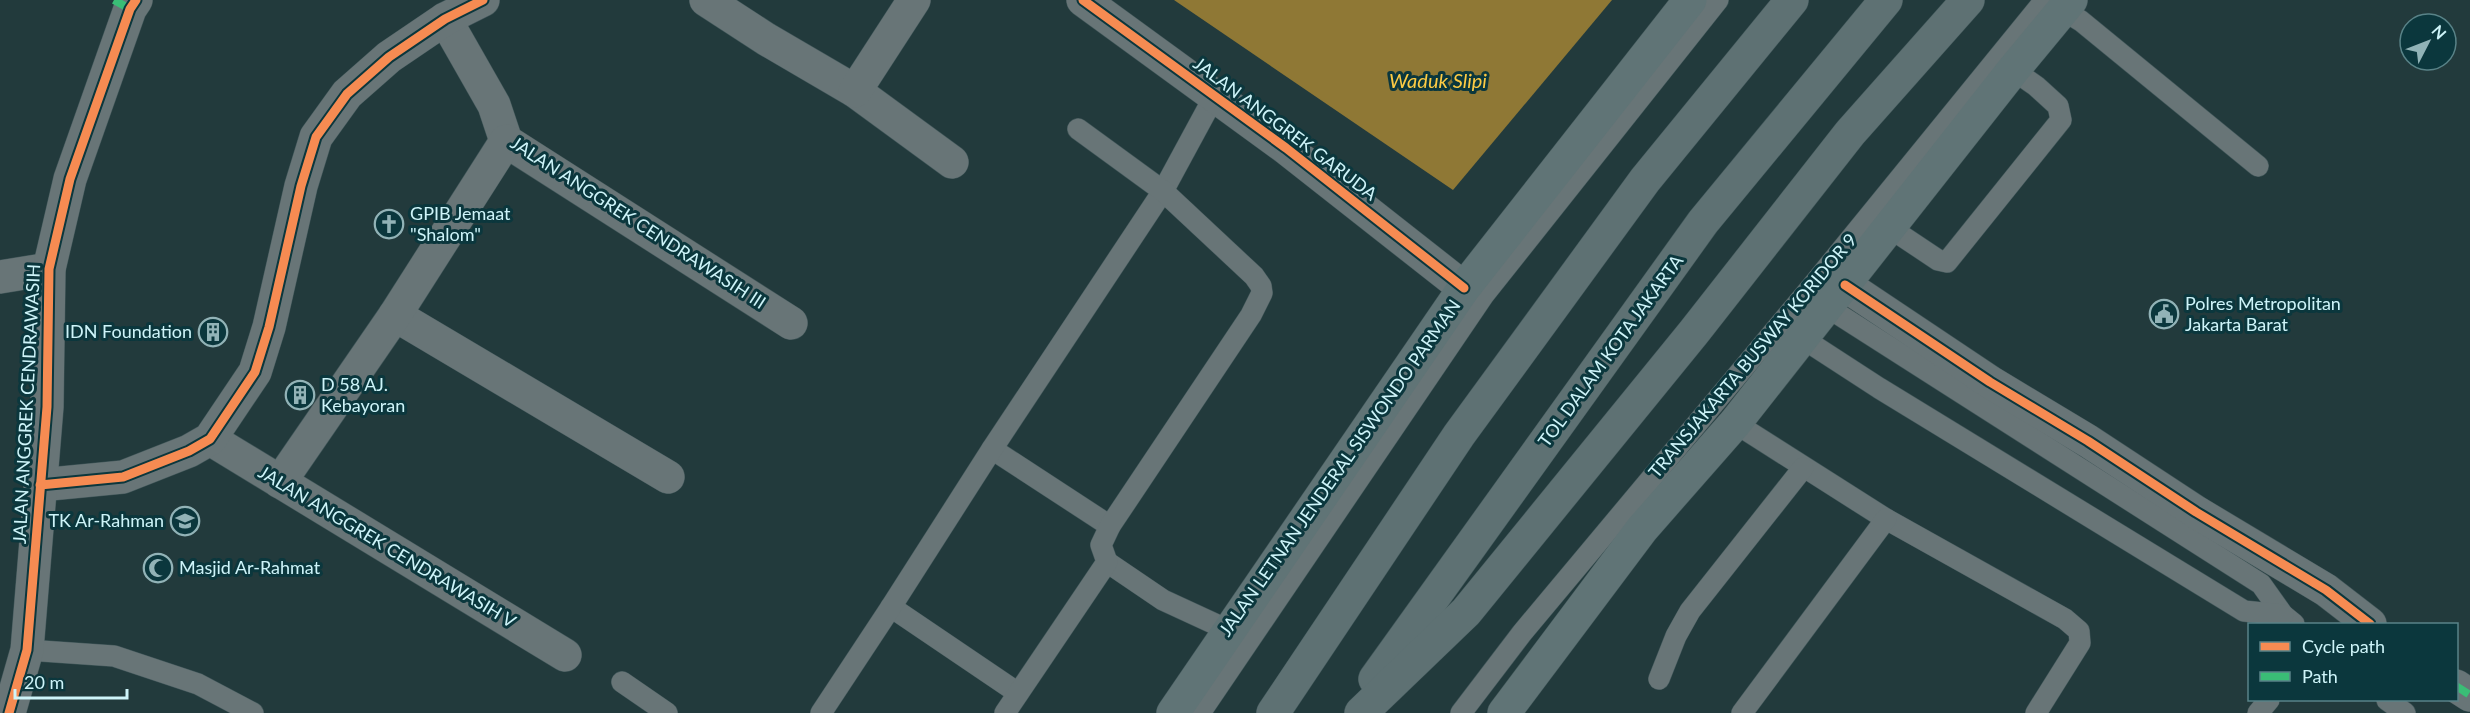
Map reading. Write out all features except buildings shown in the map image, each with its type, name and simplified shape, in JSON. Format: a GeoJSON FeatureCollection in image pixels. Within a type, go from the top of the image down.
{"type":"FeatureCollection","features":[{"type":"Feature","properties":{"kind":"highway","name":"JALAN LETNAN JENDERAL SISWONDO PARMAN"},"geometry":{"type":"LineString","coordinates":[[1173,713],[1464,288],[1690,0]]}},
{"type":"Feature","properties":{"kind":"highway"},"geometry":{"type":"LineString","coordinates":[[1273,713],[1459,435],[1645,180],[1792,0]]}},
{"type":"Feature","properties":{"kind":"highway","name":"TOL DALAM KOTA JAKARTA"},"geometry":{"type":"LineString","coordinates":[[1350,713],[1703,222],[1886,0]]}},
{"type":"Feature","properties":{"kind":"highway"},"geometry":{"type":"LineString","coordinates":[[1361,713],[1466,612],[1694,332],[1850,133],[1968,0]]}},
{"type":"Feature","properties":{"kind":"highway"},"geometry":{"type":"LineString","coordinates":[[1504,713],[1642,529],[1735,423],[1890,228],[2013,70],[2060,3]]}},
{"type":"Feature","properties":{"kind":"street"},"geometry":{"type":"LineString","coordinates":[[40,485],[123,477],[210,439],[255,372],[269,327],[301,186],[316,137],[347,94],[389,57],[445,19],[483,0]]}},
{"type":"Feature","properties":{"kind":"street"},"geometry":{"type":"LineString","coordinates":[[706,0],[766,39],[855,91],[952,162]]}},
{"type":"Feature","properties":{"kind":"street"},"geometry":{"type":"LineString","coordinates":[[855,91],[914,0]]}},
{"type":"Feature","properties":{"kind":"street","name":"JALAN ANGGREK GARUDA"},"geometry":{"type":"LineString","coordinates":[[1083,0],[1286,148],[1464,288]]}},
{"type":"Feature","properties":{"kind":"street","name":"JALAN ANGGREK CENDRAWASIH"},"geometry":{"type":"LineString","coordinates":[[9,713],[27,650],[47,407],[49,269],[70,179],[127,3]]}},
{"type":"Feature","properties":{"kind":"street","name":"JALAN ANGGREK CENDRAWASIH III"},"geometry":{"type":"LineString","coordinates":[[445,19],[494,105],[506,141],[791,323]]}},
{"type":"Feature","properties":{"kind":"street"},"geometry":{"type":"LineString","coordinates":[[280,482],[395,315],[506,141]]}},
{"type":"Feature","properties":{"kind":"street"},"geometry":{"type":"LineString","coordinates":[[0,277],[49,269]]}},
{"type":"Feature","properties":{"kind":"street"},"geometry":{"type":"LineString","coordinates":[[1836,296],[1990,382],[2088,441],[2196,512],[2326,590],[2369,623]]}},
{"type":"Feature","properties":{"kind":"street"},"geometry":{"type":"LineString","coordinates":[[395,315],[668,477]]}},
{"type":"Feature","properties":{"kind":"street","name":"JALAN ANGGREK CENDRAWASIH V"},"geometry":{"type":"LineString","coordinates":[[210,439],[564,655]]}},
{"type":"Feature","properties":{"kind":"lane"},"geometry":{"type":"LineString","coordinates":[[1200,713],[1483,296],[1718,0]]}},
{"type":"Feature","properties":{"kind":"lane"},"geometry":{"type":"LineString","coordinates":[[2060,3],[2258,166]]}},
{"type":"Feature","properties":{"kind":"lane","name":"TRANSJAKARTA BUSWAY KORIDOR 9"},"geometry":{"type":"LineString","coordinates":[[1461,713],[1522,633],[1813,285],[2060,3]]}},
{"type":"Feature","properties":{"kind":"lane"},"geometry":{"type":"LineString","coordinates":[[1890,228],[1938,260],[1947,262],[2061,120],[2058,106],[2036,86],[2013,70]]}},
{"type":"Feature","properties":{"kind":"lane"},"geometry":{"type":"LineString","coordinates":[[821,713],[1163,191],[1215,95]]}},
{"type":"Feature","properties":{"kind":"lane"},"geometry":{"type":"LineString","coordinates":[[1078,129],[1163,191],[1254,276],[1261,286],[1260,300],[1227,353],[1110,526],[1101,545],[1107,562],[1163,600],[1228,630]]}},
{"type":"Feature","properties":{"kind":"lane"},"geometry":{"type":"LineString","coordinates":[[1836,296],[2261,584],[2288,620]]}},
{"type":"Feature","properties":{"kind":"lane"},"geometry":{"type":"LineString","coordinates":[[1802,338],[1872,384],[2244,611],[2288,620]]}},
{"type":"Feature","properties":{"kind":"lane"},"geometry":{"type":"LineString","coordinates":[[1735,423],[1886,519],[2065,619],[2079,631],[2080,643],[2037,713]]}},
{"type":"Feature","properties":{"kind":"lane"},"geometry":{"type":"LineString","coordinates":[[992,449],[1110,526]]}},
{"type":"Feature","properties":{"kind":"lane"},"geometry":{"type":"LineString","coordinates":[[1659,679],[1676,636],[1690,611],[1803,468]]}},
{"type":"Feature","properties":{"kind":"lane"},"geometry":{"type":"LineString","coordinates":[[1742,713],[1886,519]]}},
{"type":"Feature","properties":{"kind":"lane"},"geometry":{"type":"LineString","coordinates":[[1005,713],[1107,562]]}},
{"type":"Feature","properties":{"kind":"lane"},"geometry":{"type":"LineString","coordinates":[[891,608],[1018,693]]}},
{"type":"Feature","properties":{"kind":"lane"},"geometry":{"type":"LineString","coordinates":[[27,650],[114,656],[198,684],[253,713]]}},
{"type":"Feature","properties":{"kind":"lane"},"geometry":{"type":"LineString","coordinates":[[622,682],[667,713]]}},
{"type":"Feature","properties":{"kind":"lane"},"geometry":{"type":"LineString","coordinates":[[2258,713],[2267,701]]}},
{"type":"Feature","properties":{"kind":"lane"},"geometry":{"type":"LineString","coordinates":[[2390,701],[2405,713]]}},
{"type":"Feature","properties":{"kind":"water","name":"Waduk Slipi"},"geometry":{"type":"Polygon","coordinates":[[[1174,0],[1612,0],[1453,190],[1174,0]]]}},
{"type":"Feature","properties":{"kind":"marked path"},"geometry":{"type":"LineString","coordinates":[[114,0],[130,9]]}},
{"type":"Feature","properties":{"kind":"marked path"},"geometry":{"type":"LineString","coordinates":[[2458,687],[2470,695]]}},
{"type":"Feature","properties":{"kind":"cycle path"},"geometry":{"type":"LineString","coordinates":[[9,713],[27,650],[47,407],[49,269],[70,179],[130,9],[136,0]]}},
{"type":"Feature","properties":{"kind":"cycle path"},"geometry":{"type":"LineString","coordinates":[[40,485],[123,477],[189,451],[210,439],[255,372],[269,327],[301,186],[316,137],[347,94],[389,57],[445,19],[483,0]]}},
{"type":"Feature","properties":{"kind":"cycle path"},"geometry":{"type":"LineString","coordinates":[[1083,0],[1286,148],[1464,288]]}},
{"type":"Feature","properties":{"kind":"cycle path"},"geometry":{"type":"LineString","coordinates":[[1845,285],[1990,382],[2088,441],[2196,512],[2326,590],[2369,623]]}},
{"type":"Feature","properties":{"kind":"place","name":"GPIB Jemaat \"Shalom\""},"geometry":{"type":"Point","coordinates":[389,224]}},
{"type":"Feature","properties":{"kind":"place","name":"Polres Metropolitan Jakarta Barat"},"geometry":{"type":"Point","coordinates":[2164,314]}},
{"type":"Feature","properties":{"kind":"place","name":"IDN Foundation"},"geometry":{"type":"Point","coordinates":[213,332]}},
{"type":"Feature","properties":{"kind":"place","name":"D 58 AJ. Kebayoran"},"geometry":{"type":"Point","coordinates":[300,395]}},
{"type":"Feature","properties":{"kind":"place","name":"TK Ar-Rahman"},"geometry":{"type":"Point","coordinates":[185,521]}},
{"type":"Feature","properties":{"kind":"place","name":"Masjid Ar-Rahmat"},"geometry":{"type":"Point","coordinates":[158,568]}}]}
